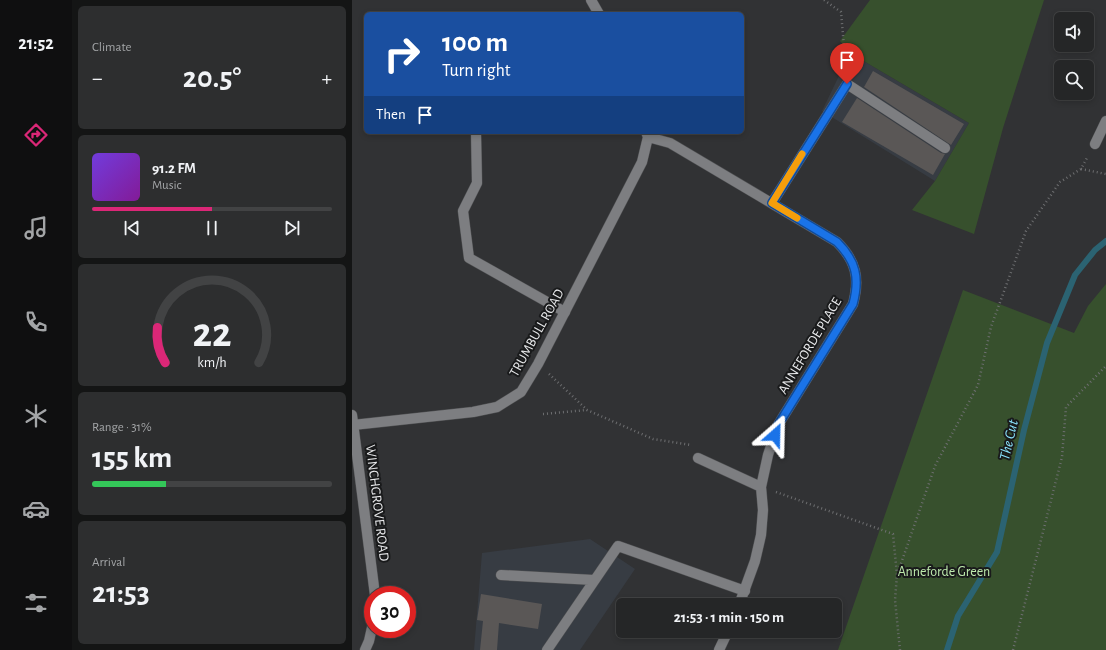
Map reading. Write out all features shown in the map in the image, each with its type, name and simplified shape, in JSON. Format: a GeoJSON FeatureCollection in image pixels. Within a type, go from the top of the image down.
{"type":"FeatureCollection","features":[{"type":"Feature","properties":{"kind":"street"},"geometry":{"type":"LineString","coordinates":[[591,0],[598,12]]}},
{"type":"Feature","properties":{"kind":"street"},"geometry":{"type":"LineString","coordinates":[[772,203],[847,84],[945,148]]}},
{"type":"Feature","properties":{"kind":"street"},"geometry":{"type":"LineString","coordinates":[[1095,144],[1106,121]]}},
{"type":"Feature","properties":{"kind":"street"},"geometry":{"type":"LineString","coordinates":[[476,134],[477,183],[463,211],[469,258],[565,312]]}},
{"type":"Feature","properties":{"kind":"street","name":"ANNEFORDE PLACE"},"geometry":{"type":"LineString","coordinates":[[647,134],[670,143],[837,242],[851,259],[855,270],[857,281],[853,304],[778,425],[768,455],[761,487],[764,510],[761,535],[755,561],[742,598]]}},
{"type":"Feature","properties":{"kind":"street","name":"TRUMBULL ROAD"},"geometry":{"type":"LineString","coordinates":[[352,420],[473,412],[497,407],[521,392],[538,364],[642,162],[647,134]]}},
{"type":"Feature","properties":{"kind":"street","name":"WINCHGROVE ROAD"},"geometry":{"type":"LineString","coordinates":[[352,420],[374,586]]}},
{"type":"Feature","properties":{"kind":"street"},"geometry":{"type":"LineString","coordinates":[[698,458],[761,487]]}},
{"type":"Feature","properties":{"kind":"street"},"geometry":{"type":"LineString","coordinates":[[547,650],[618,546],[745,591]]}},
{"type":"Feature","properties":{"kind":"street"},"geometry":{"type":"LineString","coordinates":[[500,575],[594,580]]}},
{"type":"Feature","properties":{"kind":"street"},"geometry":{"type":"LineString","coordinates":[[365,650],[370,638]]}},
{"type":"Feature","properties":{"kind":"street"},"geometry":{"type":"LineString","coordinates":[[719,650],[725,638]]}},
{"type":"Feature","properties":{"kind":"path"},"geometry":{"type":"LineString","coordinates":[[824,0],[841,12],[847,84]]}},
{"type":"Feature","properties":{"kind":"path"},"geometry":{"type":"LineString","coordinates":[[897,575],[935,466],[978,386],[991,327],[1026,231],[1060,182],[1082,169],[1095,144]]}},
{"type":"Feature","properties":{"kind":"path"},"geometry":{"type":"LineString","coordinates":[[1082,169],[1106,174]]}},
{"type":"Feature","properties":{"kind":"path"},"geometry":{"type":"LineString","coordinates":[[538,364],[588,410],[653,439],[692,445],[698,458]]}},
{"type":"Feature","properties":{"kind":"path"},"geometry":{"type":"LineString","coordinates":[[1013,650],[1062,457],[1066,407],[1106,366]]}},
{"type":"Feature","properties":{"kind":"path"},"geometry":{"type":"LineString","coordinates":[[543,414],[588,410]]}},
{"type":"Feature","properties":{"kind":"path"},"geometry":{"type":"LineString","coordinates":[[761,487],[893,534],[897,575],[895,600],[900,650]]}},
{"type":"Feature","properties":{"kind":"shaded area"},"geometry":{"type":"Polygon","coordinates":[[[850,53],[969,123],[935,181],[822,111],[850,53]]]}},
{"type":"Feature","properties":{"kind":"shaded area"},"geometry":{"type":"Polygon","coordinates":[[[590,539],[635,569],[580,650],[474,650],[482,553],[590,539]]]}},
{"type":"Feature","properties":{"kind":"green space"},"geometry":{"type":"Polygon","coordinates":[[[870,0],[1044,0],[1003,128],[974,234],[912,210],[935,181],[969,123],[850,53],[840,41],[870,0]]]}},
{"type":"Feature","properties":{"kind":"green space","name":"Anneforde Green"},"geometry":{"type":"Polygon","coordinates":[[[1106,284],[1106,650],[838,650],[963,290],[1074,333],[1088,306],[1106,284]]]}},
{"type":"Feature","properties":{"kind":"building"},"geometry":{"type":"Polygon","coordinates":[[[873,71],[964,124],[951,145],[864,87],[873,71]]]}},
{"type":"Feature","properties":{"kind":"building"},"geometry":{"type":"Polygon","coordinates":[[[857,98],[941,153],[945,154],[933,175],[842,122],[857,98]]]}},
{"type":"Feature","properties":{"kind":"building"},"geometry":{"type":"Polygon","coordinates":[[[481,594],[542,604],[538,629],[499,623],[497,650],[480,650],[483,621],[477,620],[481,594]]]}},
{"type":"Feature","properties":{"kind":"waterway","name":"The Cut"},"geometry":{"type":"LineString","coordinates":[[947,650],[958,616],[997,552],[1024,430],[1047,343],[1075,275],[1095,250],[1106,241]]}},
{"type":"Feature","properties":{"kind":"slow traffic"},"geometry":{"type":"LineString","coordinates":[[797,218],[772,203],[802,154]]}},
{"type":"Feature","properties":{"kind":"route"},"geometry":{"type":"LineString","coordinates":[[775,435],[778,425],[853,304],[856,293],[857,281],[855,270],[851,259],[845,250],[837,242],[772,203],[847,84]]}}]}
